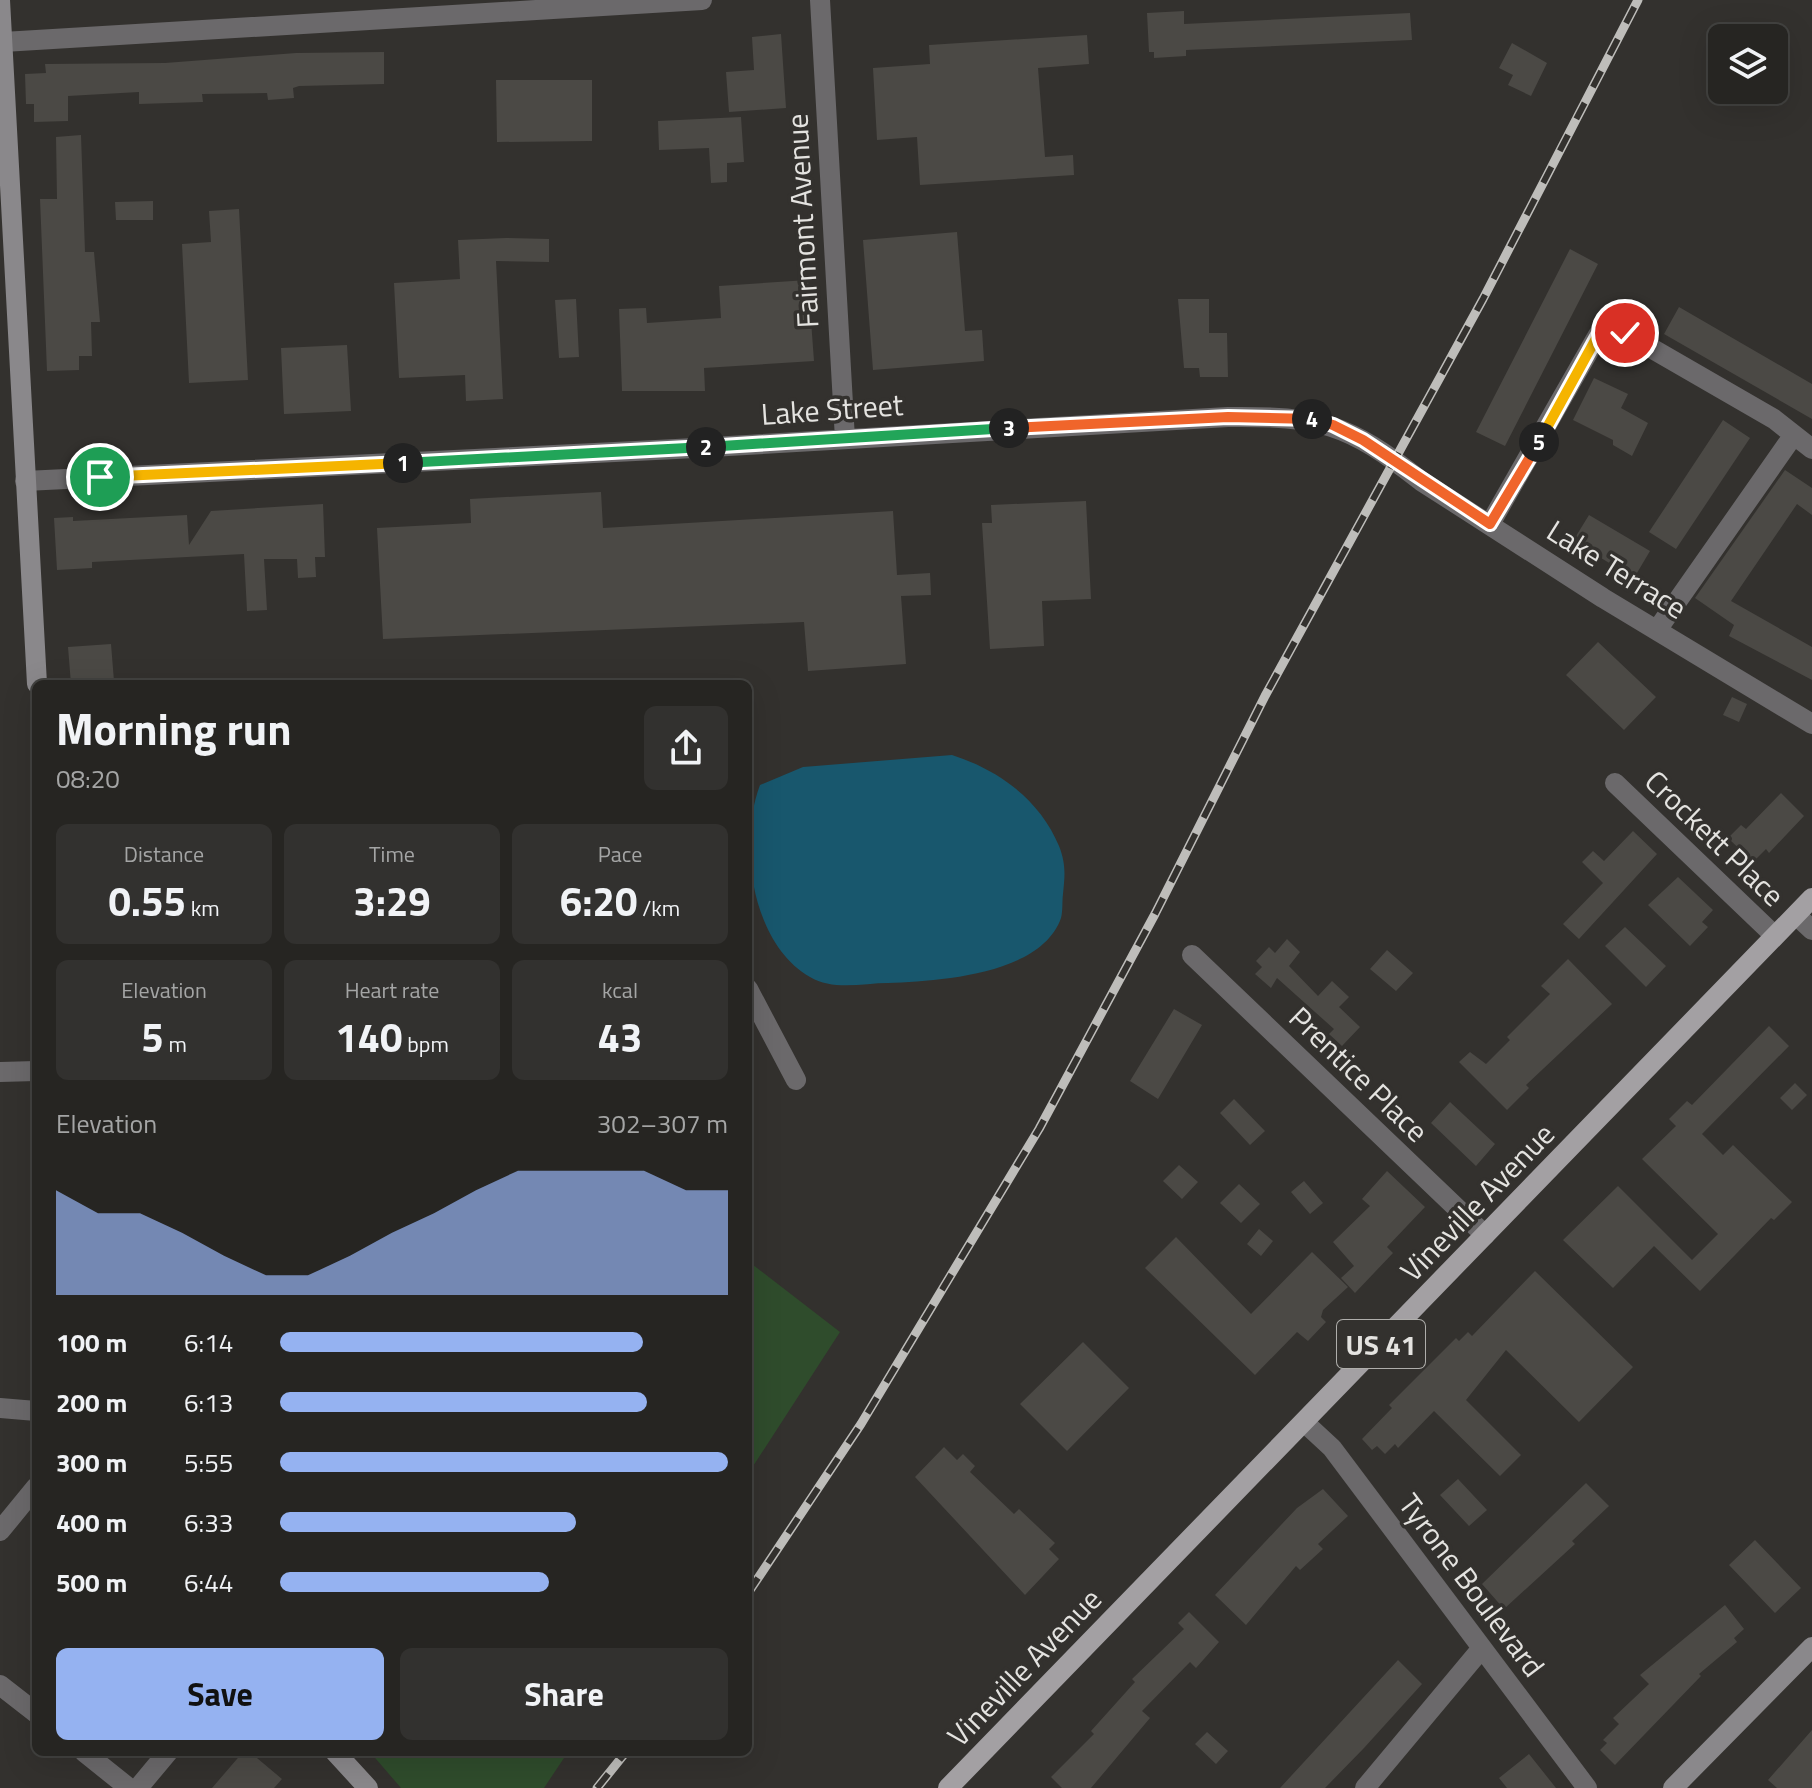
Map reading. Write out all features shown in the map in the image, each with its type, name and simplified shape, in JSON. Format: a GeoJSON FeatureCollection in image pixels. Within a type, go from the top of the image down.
{"type":"FeatureCollection","features":[{"type":"Feature","properties":{"kind":"main road","name":"Vineville Avenue"},"geometry":{"type":"LineString","coordinates":[[948,1788],[1812,898]]}},
{"type":"Feature","properties":{"kind":"street"},"geometry":{"type":"LineString","coordinates":[[0,0],[37,680]]}},
{"type":"Feature","properties":{"kind":"street"},"geometry":{"type":"LineString","coordinates":[[3,42],[702,0]]}},
{"type":"Feature","properties":{"kind":"street","name":"Fairmont Avenue"},"geometry":{"type":"LineString","coordinates":[[820,0],[845,439]]}},
{"type":"Feature","properties":{"kind":"street"},"geometry":{"type":"LineString","coordinates":[[1490,524],[1598,335],[1612,329],[1750,404],[1812,449]]}},
{"type":"Feature","properties":{"kind":"street","name":"Lake Street"},"geometry":{"type":"LineString","coordinates":[[25,481],[1276,417],[1333,425],[1393,459]]}},
{"type":"Feature","properties":{"kind":"street"},"geometry":{"type":"LineString","coordinates":[[1657,630],[1793,436]]}},
{"type":"Feature","properties":{"kind":"street","name":"Lake Terrace"},"geometry":{"type":"LineString","coordinates":[[1393,459],[1657,630],[1812,724]]}},
{"type":"Feature","properties":{"kind":"street","name":"Crockett Place"},"geometry":{"type":"LineString","coordinates":[[1615,783],[1774,935]]}},
{"type":"Feature","properties":{"kind":"street"},"geometry":{"type":"LineString","coordinates":[[1796,915],[1812,930]]}},
{"type":"Feature","properties":{"kind":"street","name":"Prentice Place"},"geometry":{"type":"LineString","coordinates":[[1192,955],[1485,1235]]}},
{"type":"Feature","properties":{"kind":"street"},"geometry":{"type":"LineString","coordinates":[[752,997],[796,1080]]}},
{"type":"Feature","properties":{"kind":"street"},"geometry":{"type":"LineString","coordinates":[[0,1072],[32,1071]]}},
{"type":"Feature","properties":{"kind":"street"},"geometry":{"type":"LineString","coordinates":[[0,1408],[32,1411]]}},
{"type":"Feature","properties":{"kind":"street","name":"Tyrone Boulevard"},"geometry":{"type":"LineString","coordinates":[[1305,1423],[1332,1448],[1587,1788]]}},
{"type":"Feature","properties":{"kind":"street"},"geometry":{"type":"LineString","coordinates":[[0,1531],[32,1492]]}},
{"type":"Feature","properties":{"kind":"street"},"geometry":{"type":"LineString","coordinates":[[1673,1788],[1812,1647]]}},
{"type":"Feature","properties":{"kind":"street"},"geometry":{"type":"LineString","coordinates":[[1365,1788],[1482,1648]]}},
{"type":"Feature","properties":{"kind":"street"},"geometry":{"type":"LineString","coordinates":[[0,1685],[32,1710]]}},
{"type":"Feature","properties":{"kind":"street"},"geometry":{"type":"LineString","coordinates":[[89,1756],[129,1788]]}},
{"type":"Feature","properties":{"kind":"street"},"geometry":{"type":"LineString","coordinates":[[138,1788],[165,1756]]}},
{"type":"Feature","properties":{"kind":"street"},"geometry":{"type":"LineString","coordinates":[[339,1756],[368,1788]]}},
{"type":"Feature","properties":{"kind":"green space"},"geometry":{"type":"Polygon","coordinates":[[[752,1264],[840,1332],[752,1468],[752,1264]]]}},
{"type":"Feature","properties":{"kind":"green space"},"geometry":{"type":"Polygon","coordinates":[[[373,1756],[565,1756],[544,1788],[401,1788],[373,1756]]]}},
{"type":"Feature","properties":{"kind":"water"},"geometry":{"type":"Polygon","coordinates":[[[952,755],[1002,778],[1041,814],[1061,852],[1064,875],[1061,918],[1050,937],[1033,952],[1011,963],[960,977],[849,985],[829,984],[810,977],[790,961],[774,941],[762,917],[752,869],[752,818],[760,785],[803,767],[952,755]]]}},
{"type":"Feature","properties":{"kind":"building"},"geometry":{"type":"Polygon","coordinates":[[[1184,11],[1184,24],[1410,13],[1412,40],[1186,50],[1186,56],[1154,58],[1154,52],[1149,52],[1147,13],[1184,11]]]}},
{"type":"Feature","properties":{"kind":"building"},"geometry":{"type":"Polygon","coordinates":[[[781,34],[786,108],[729,112],[726,72],[754,70],[752,37],[781,34]]]}},
{"type":"Feature","properties":{"kind":"building"},"geometry":{"type":"Polygon","coordinates":[[[1087,35],[1089,64],[1038,68],[1045,157],[1073,155],[1074,175],[920,185],[917,137],[877,140],[873,68],[930,64],[929,45],[1087,35]]]}},
{"type":"Feature","properties":{"kind":"building"},"geometry":{"type":"Polygon","coordinates":[[[1512,43],[1547,63],[1531,96],[1508,85],[1513,75],[1499,68],[1512,43]]]}},
{"type":"Feature","properties":{"kind":"building"},"geometry":{"type":"Polygon","coordinates":[[[384,52],[384,84],[299,86],[293,88],[294,98],[268,100],[267,93],[202,94],[203,102],[139,104],[139,92],[68,96],[68,121],[34,122],[34,104],[26,104],[25,74],[46,73],[45,64],[165,63],[296,53],[384,52]]]}},
{"type":"Feature","properties":{"kind":"building"},"geometry":{"type":"Polygon","coordinates":[[[496,80],[592,80],[592,141],[497,142],[496,80]]]}},
{"type":"Feature","properties":{"kind":"building"},"geometry":{"type":"Polygon","coordinates":[[[741,117],[744,162],[727,163],[727,182],[711,183],[709,148],[659,150],[658,121],[741,117]]]}},
{"type":"Feature","properties":{"kind":"building"},"geometry":{"type":"Polygon","coordinates":[[[81,135],[85,252],[94,252],[100,322],[91,322],[92,356],[79,356],[79,370],[47,371],[40,199],[57,199],[56,137],[81,135]]]}},
{"type":"Feature","properties":{"kind":"building"},"geometry":{"type":"Polygon","coordinates":[[[153,201],[153,220],[116,220],[115,202],[153,201]]]}},
{"type":"Feature","properties":{"kind":"building"},"geometry":{"type":"Polygon","coordinates":[[[239,209],[248,380],[189,383],[182,244],[211,242],[209,211],[239,209]]]}},
{"type":"Feature","properties":{"kind":"building"},"geometry":{"type":"Polygon","coordinates":[[[957,232],[965,331],[982,330],[984,361],[873,370],[863,240],[957,232]]]}},
{"type":"Feature","properties":{"kind":"building"},"geometry":{"type":"Polygon","coordinates":[[[549,239],[549,262],[496,261],[503,399],[466,401],[465,375],[399,378],[394,283],[460,279],[458,240],[549,239]]]}},
{"type":"Feature","properties":{"kind":"building"},"geometry":{"type":"Polygon","coordinates":[[[1570,249],[1598,264],[1505,446],[1476,432],[1570,249]]]}},
{"type":"Feature","properties":{"kind":"building"},"geometry":{"type":"Polygon","coordinates":[[[808,280],[814,361],[704,368],[705,391],[622,391],[619,309],[646,308],[647,323],[721,318],[719,286],[808,280]]]}},
{"type":"Feature","properties":{"kind":"building"},"geometry":{"type":"Polygon","coordinates":[[[576,299],[579,357],[559,358],[555,300],[576,299]]]}},
{"type":"Feature","properties":{"kind":"building"},"geometry":{"type":"Polygon","coordinates":[[[1178,299],[1209,299],[1209,333],[1227,333],[1228,377],[1200,377],[1199,368],[1184,368],[1178,299]]]}},
{"type":"Feature","properties":{"kind":"building"},"geometry":{"type":"Polygon","coordinates":[[[1679,307],[1812,384],[1812,419],[1664,334],[1679,307]]]}},
{"type":"Feature","properties":{"kind":"building"},"geometry":{"type":"Polygon","coordinates":[[[347,345],[351,411],[284,414],[281,348],[347,345]]]}},
{"type":"Feature","properties":{"kind":"building"},"geometry":{"type":"Polygon","coordinates":[[[1594,378],[1628,394],[1621,408],[1648,423],[1632,456],[1613,445],[1613,440],[1573,420],[1594,378]]]}},
{"type":"Feature","properties":{"kind":"building"},"geometry":{"type":"Polygon","coordinates":[[[1723,420],[1750,438],[1676,549],[1649,532],[1723,420]]]}},
{"type":"Feature","properties":{"kind":"building"},"geometry":{"type":"Polygon","coordinates":[[[1785,470],[1812,488],[1812,515],[1797,504],[1731,601],[1812,647],[1812,680],[1729,636],[1734,625],[1695,598],[1785,470]]]}},
{"type":"Feature","properties":{"kind":"building"},"geometry":{"type":"Polygon","coordinates":[[[601,492],[603,528],[893,511],[897,575],[930,573],[931,595],[901,596],[906,664],[808,671],[804,622],[383,639],[377,528],[471,523],[470,499],[601,492]]]}},
{"type":"Feature","properties":{"kind":"building"},"geometry":{"type":"Polygon","coordinates":[[[1086,501],[1091,599],[1042,601],[1044,646],[990,649],[982,523],[992,523],[991,505],[1086,501]]]}},
{"type":"Feature","properties":{"kind":"building"},"geometry":{"type":"Polygon","coordinates":[[[323,504],[325,557],[315,557],[316,577],[298,578],[297,559],[264,559],[267,610],[247,611],[244,554],[92,562],[92,568],[57,570],[54,518],[73,517],[73,521],[187,515],[189,545],[211,511],[323,504]]]}},
{"type":"Feature","properties":{"kind":"building"},"geometry":{"type":"Polygon","coordinates":[[[1589,515],[1650,551],[1634,578],[1573,541],[1589,515]]]}},
{"type":"Feature","properties":{"kind":"building"},"geometry":{"type":"Polygon","coordinates":[[[1598,642],[1656,697],[1624,730],[1566,675],[1598,642]]]}},
{"type":"Feature","properties":{"kind":"building"},"geometry":{"type":"Polygon","coordinates":[[[111,644],[114,680],[71,680],[68,647],[111,644]]]}},
{"type":"Feature","properties":{"kind":"building"},"geometry":{"type":"Polygon","coordinates":[[[1732,697],[1747,704],[1739,722],[1723,715],[1732,697]]]}},
{"type":"Feature","properties":{"kind":"building"},"geometry":{"type":"Polygon","coordinates":[[[1781,793],[1804,816],[1769,853],[1766,849],[1753,862],[1728,838],[1741,825],[1746,829],[1781,793]]]}},
{"type":"Feature","properties":{"kind":"building"},"geometry":{"type":"Polygon","coordinates":[[[1633,831],[1657,854],[1579,939],[1563,924],[1603,883],[1582,862],[1593,851],[1604,861],[1633,831]]]}},
{"type":"Feature","properties":{"kind":"building"},"geometry":{"type":"Polygon","coordinates":[[[1678,877],[1713,910],[1702,922],[1708,927],[1690,946],[1648,905],[1678,877]]]}},
{"type":"Feature","properties":{"kind":"building"},"geometry":{"type":"Polygon","coordinates":[[[1625,927],[1666,966],[1646,987],[1605,946],[1625,927]]]}},
{"type":"Feature","properties":{"kind":"building"},"geometry":{"type":"Polygon","coordinates":[[[1287,939],[1300,952],[1289,966],[1318,996],[1332,981],[1349,997],[1339,1007],[1360,1027],[1342,1046],[1329,1034],[1334,1029],[1277,978],[1271,988],[1255,974],[1262,967],[1256,961],[1269,947],[1275,953],[1287,939]]]}},
{"type":"Feature","properties":{"kind":"building"},"geometry":{"type":"Polygon","coordinates":[[[1387,950],[1413,973],[1396,991],[1370,969],[1387,950]]]}},
{"type":"Feature","properties":{"kind":"building"},"geometry":{"type":"Polygon","coordinates":[[[1568,959],[1612,1004],[1526,1085],[1529,1088],[1507,1110],[1459,1062],[1470,1052],[1486,1064],[1510,1040],[1507,1037],[1550,994],[1541,986],[1568,959]]]}},
{"type":"Feature","properties":{"kind":"building"},"geometry":{"type":"Polygon","coordinates":[[[1174,1009],[1202,1025],[1158,1099],[1130,1081],[1174,1009]]]}},
{"type":"Feature","properties":{"kind":"building"},"geometry":{"type":"Polygon","coordinates":[[[1769,1026],[1789,1046],[1702,1134],[1723,1155],[1733,1145],[1792,1202],[1774,1220],[1771,1218],[1700,1291],[1654,1246],[1613,1288],[1563,1240],[1618,1186],[1692,1260],[1718,1234],[1642,1159],[1676,1126],[1669,1119],[1687,1101],[1692,1105],[1769,1026]]]}},
{"type":"Feature","properties":{"kind":"building"},"geometry":{"type":"Polygon","coordinates":[[[1795,1083],[1807,1095],[1792,1110],[1780,1098],[1795,1083]]]}},
{"type":"Feature","properties":{"kind":"building"},"geometry":{"type":"Polygon","coordinates":[[[1234,1099],[1265,1131],[1250,1145],[1220,1113],[1234,1099]]]}},
{"type":"Feature","properties":{"kind":"building"},"geometry":{"type":"Polygon","coordinates":[[[1450,1102],[1495,1144],[1476,1166],[1431,1123],[1450,1102]]]}},
{"type":"Feature","properties":{"kind":"building"},"geometry":{"type":"Polygon","coordinates":[[[1179,1165],[1198,1182],[1182,1199],[1163,1181],[1179,1165]]]}},
{"type":"Feature","properties":{"kind":"building"},"geometry":{"type":"Polygon","coordinates":[[[1387,1171],[1425,1207],[1387,1247],[1393,1253],[1355,1293],[1341,1278],[1354,1266],[1333,1242],[1370,1206],[1362,1199],[1387,1171]]]}},
{"type":"Feature","properties":{"kind":"building"},"geometry":{"type":"Polygon","coordinates":[[[1304,1181],[1323,1203],[1310,1214],[1291,1192],[1304,1181]]]}},
{"type":"Feature","properties":{"kind":"building"},"geometry":{"type":"Polygon","coordinates":[[[1239,1184],[1260,1204],[1241,1223],[1220,1203],[1239,1184]]]}},
{"type":"Feature","properties":{"kind":"building"},"geometry":{"type":"Polygon","coordinates":[[[1259,1229],[1273,1241],[1261,1256],[1247,1244],[1259,1229]]]}},
{"type":"Feature","properties":{"kind":"building"},"geometry":{"type":"Polygon","coordinates":[[[1176,1237],[1251,1314],[1312,1252],[1348,1287],[1323,1310],[1321,1317],[1326,1322],[1308,1341],[1297,1332],[1255,1375],[1145,1268],[1176,1237]]]}},
{"type":"Feature","properties":{"kind":"building"},"geometry":{"type":"Polygon","coordinates":[[[1535,1271],[1633,1367],[1579,1422],[1506,1350],[1466,1400],[1521,1455],[1500,1476],[1434,1411],[1398,1448],[1395,1444],[1385,1454],[1377,1446],[1372,1450],[1362,1439],[1392,1408],[1389,1405],[1456,1338],[1459,1341],[1468,1332],[1472,1336],[1535,1271]]]}},
{"type":"Feature","properties":{"kind":"building"},"geometry":{"type":"Polygon","coordinates":[[[1083,1342],[1129,1388],[1067,1451],[1020,1404],[1083,1342]]]}},
{"type":"Feature","properties":{"kind":"building"},"geometry":{"type":"Polygon","coordinates":[[[944,1447],[957,1460],[963,1454],[975,1466],[970,1472],[1014,1514],[1019,1509],[1055,1543],[1049,1549],[1059,1559],[1025,1595],[915,1477],[944,1447]]]}},
{"type":"Feature","properties":{"kind":"building"},"geometry":{"type":"Polygon","coordinates":[[[1458,1479],[1487,1510],[1469,1526],[1440,1495],[1458,1479]]]}},
{"type":"Feature","properties":{"kind":"building"},"geometry":{"type":"Polygon","coordinates":[[[1586,1483],[1609,1506],[1572,1541],[1575,1544],[1504,1609],[1482,1584],[1586,1483]]]}},
{"type":"Feature","properties":{"kind":"building"},"geometry":{"type":"Polygon","coordinates":[[[1323,1489],[1348,1516],[1318,1544],[1323,1549],[1300,1570],[1296,1566],[1246,1625],[1215,1595],[1297,1508],[1323,1489]]]}},
{"type":"Feature","properties":{"kind":"building"},"geometry":{"type":"Polygon","coordinates":[[[1755,1540],[1801,1588],[1775,1613],[1729,1565],[1755,1540]]]}},
{"type":"Feature","properties":{"kind":"building"},"geometry":{"type":"Polygon","coordinates":[[[1725,1605],[1744,1629],[1734,1638],[1737,1642],[1699,1674],[1701,1676],[1615,1765],[1600,1750],[1607,1743],[1603,1740],[1619,1724],[1613,1718],[1649,1684],[1640,1675],[1725,1605]]]}},
{"type":"Feature","properties":{"kind":"building"},"geometry":{"type":"Polygon","coordinates":[[[1189,1612],[1219,1642],[1196,1668],[1190,1662],[1142,1711],[1150,1718],[1091,1788],[1062,1788],[1051,1777],[1094,1734],[1091,1731],[1135,1682],[1132,1679],[1184,1629],[1178,1623],[1189,1612]]]}},
{"type":"Feature","properties":{"kind":"building"},"geometry":{"type":"Polygon","coordinates":[[[1398,1660],[1422,1684],[1364,1748],[1325,1788],[1280,1788],[1398,1660]]]}},
{"type":"Feature","properties":{"kind":"building"},"geometry":{"type":"Polygon","coordinates":[[[1812,1730],[1812,1788],[1777,1788],[1768,1780],[1812,1730]]]}},
{"type":"Feature","properties":{"kind":"building"},"geometry":{"type":"Polygon","coordinates":[[[1207,1732],[1228,1751],[1216,1764],[1195,1744],[1207,1732]]]}},
{"type":"Feature","properties":{"kind":"building"},"geometry":{"type":"Polygon","coordinates":[[[1529,1754],[1556,1788],[1507,1788],[1499,1778],[1529,1754]]]}},
{"type":"Feature","properties":{"kind":"building"},"geometry":{"type":"Polygon","coordinates":[[[240,1756],[255,1756],[282,1779],[274,1788],[212,1788],[240,1756]]]}},
{"type":"Feature","properties":{"kind":"railway"},"geometry":{"type":"LineString","coordinates":[[752,1587],[861,1424],[1039,1129],[1155,914],[1265,696],[1483,299],[1638,0]]}},
{"type":"Feature","properties":{"kind":"railway"},"geometry":{"type":"LineString","coordinates":[[597,1788],[623,1756]]}},
{"type":"Feature","properties":{"kind":"route"},"geometry":{"type":"LineString","coordinates":[[100,477],[676,449],[1228,417],[1276,417],[1312,419],[1333,425],[1363,440],[1490,524],[1598,335],[1612,329],[1625,333]]}}]}
